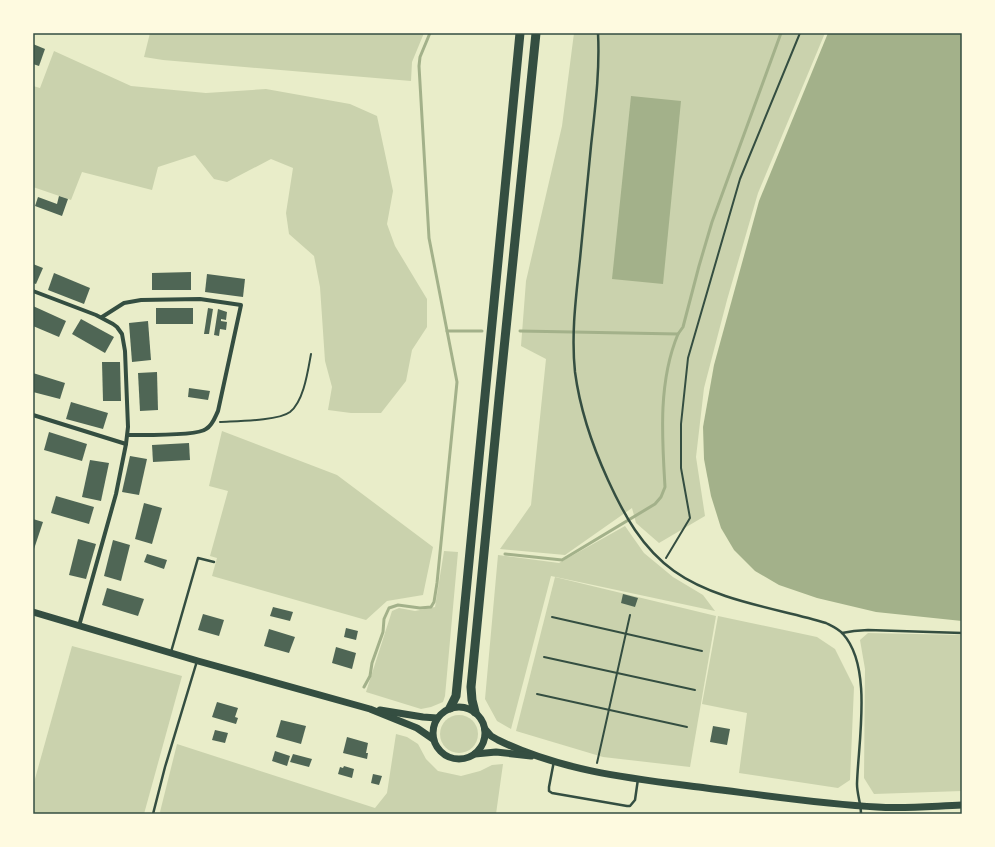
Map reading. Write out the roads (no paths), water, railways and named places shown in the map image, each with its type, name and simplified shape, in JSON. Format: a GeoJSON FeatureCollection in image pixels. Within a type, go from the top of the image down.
{"type":"FeatureCollection","features":[{"type":"Feature","properties":{"kind":"highway"},"geometry":{"type":"LineString","coordinates":[[450,708],[456,696],[520,33]]}},
{"type":"Feature","properties":{"kind":"highway"},"geometry":{"type":"LineString","coordinates":[[475,712],[471,687],[536,33]]}},
{"type":"Feature","properties":{"kind":"main road"},"geometry":{"type":"LineString","coordinates":[[33,612],[170,653],[370,709],[417,728],[433,739],[440,751],[446,756],[453,758],[468,758],[480,749],[484,742],[484,722],[475,712],[463,707],[450,708],[445,710],[437,718],[433,730],[433,739]]}},
{"type":"Feature","properties":{"kind":"main road"},"geometry":{"type":"LineString","coordinates":[[370,709],[437,718]]}},
{"type":"Feature","properties":{"kind":"main road"},"geometry":{"type":"LineString","coordinates":[[485,729],[491,736],[503,742],[544,758],[594,772],[638,779],[861,806],[894,808],[962,805]]}},
{"type":"Feature","properties":{"kind":"main road"},"geometry":{"type":"LineString","coordinates":[[475,754],[490,752],[544,758]]}},
{"type":"Feature","properties":{"kind":"street"},"geometry":{"type":"LineString","coordinates":[[33,291],[102,317],[117,327],[124,339],[127,380],[128,435],[116,494],[79,626]]}},
{"type":"Feature","properties":{"kind":"street"},"geometry":{"type":"LineString","coordinates":[[102,317],[124,303],[153,299],[200,299],[241,305],[218,411],[213,423],[206,430],[186,434],[128,435]]}},
{"type":"Feature","properties":{"kind":"street"},"geometry":{"type":"LineString","coordinates":[[33,415],[126,444]]}},
{"type":"Feature","properties":{"kind":"lane"},"geometry":{"type":"LineString","coordinates":[[598,33],[598,76],[573,336],[575,374],[583,415],[590,438],[602,467],[631,526],[641,540],[674,571],[710,590],[726,596],[826,623],[842,633],[852,648],[860,676],[860,734],[857,785],[861,806],[860,814]]}},
{"type":"Feature","properties":{"kind":"lane"},"geometry":{"type":"LineString","coordinates":[[170,653],[198,558],[214,562]]}},
{"type":"Feature","properties":{"kind":"lane"},"geometry":{"type":"LineString","coordinates":[[842,633],[868,630],[962,633]]}},
{"type":"Feature","properties":{"kind":"lane"},"geometry":{"type":"LineString","coordinates":[[153,814],[165,767],[198,661]]}},
{"type":"Feature","properties":{"kind":"lane"},"geometry":{"type":"LineString","coordinates":[[554,761],[549,787],[552,793],[630,806],[635,800],[638,779]]}},
{"type":"Feature","properties":{"kind":"waterway"},"geometry":{"type":"LineString","coordinates":[[364,687],[370,676],[372,663],[383,632],[384,619],[389,608],[398,605],[420,608],[431,607],[434,602],[437,583],[457,382],[429,238],[419,66],[420,57],[430,33]]}},
{"type":"Feature","properties":{"kind":"waterway"},"geometry":{"type":"LineString","coordinates":[[520,331],[678,334],[683,327],[712,222],[781,33]]}},
{"type":"Feature","properties":{"kind":"waterway"},"geometry":{"type":"LineString","coordinates":[[447,331],[482,331]]}},
{"type":"Feature","properties":{"kind":"waterway"},"geometry":{"type":"LineString","coordinates":[[505,554],[562,560],[655,504],[661,497],[665,487],[663,449],[664,390],[667,371],[678,334]]}}]}
